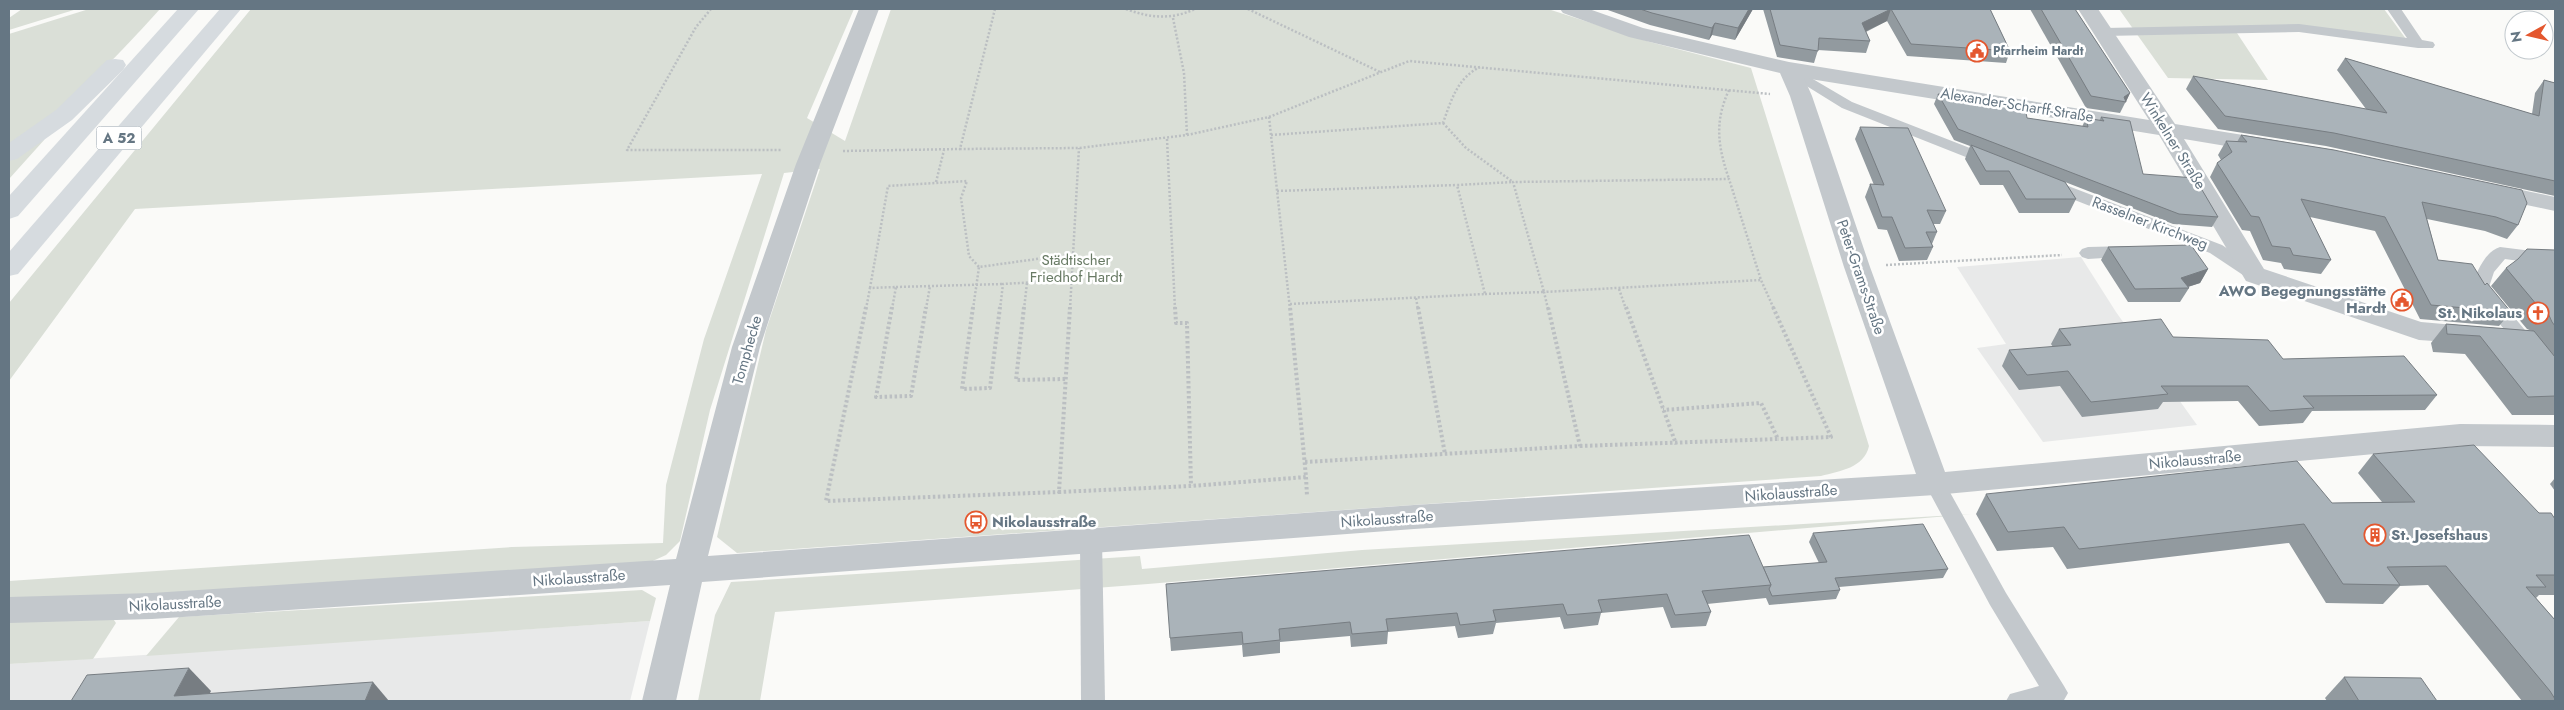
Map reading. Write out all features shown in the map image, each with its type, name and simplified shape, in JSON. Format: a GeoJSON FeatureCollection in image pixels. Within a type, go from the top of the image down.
{"type":"FeatureCollection","features":[{"type":"Feature","properties":{"kind":"highway"},"geometry":{"type":"LineString","coordinates":[[9,154],[57,121],[93,89],[168,9]]}},
{"type":"Feature","properties":{"kind":"highway","name":"A 52"},"geometry":{"type":"LineString","coordinates":[[9,211],[189,9]]}},
{"type":"Feature","properties":{"kind":"highway","name":"A 52"},"geometry":{"type":"LineString","coordinates":[[9,268],[231,9]]}},
{"type":"Feature","properties":{"kind":"street","name":"Tomphecke"},"geometry":{"type":"LineString","coordinates":[[660,701],[689,570],[746,348],[808,164],[869,9]]}},
{"type":"Feature","properties":{"kind":"street","name":"Alexander-Scharff-Straße"},"geometry":{"type":"LineString","coordinates":[[1570,9],[1636,32],[1789,69],[2298,151]]}},
{"type":"Feature","properties":{"kind":"street","name":"Winkelner Straße"},"geometry":{"type":"LineString","coordinates":[[2088,9],[2105,32],[2167,130],[2255,275]]}},
{"type":"Feature","properties":{"kind":"street","name":"Peter-Grams-Straße"},"geometry":{"type":"LineString","coordinates":[[1789,69],[1801,96],[1857,267],[1935,484]]}},
{"type":"Feature","properties":{"kind":"street"},"geometry":{"type":"LineString","coordinates":[[2469,186],[2555,204]]}},
{"type":"Feature","properties":{"kind":"street","name":"Rasselner Kirchweg"},"geometry":{"type":"LineString","coordinates":[[2255,275],[2419,331],[2521,339]]}},
{"type":"Feature","properties":{"kind":"street","name":"Nikolausstraße"},"geometry":{"type":"LineString","coordinates":[[9,610],[152,606],[689,570],[1404,517],[1935,484],[2460,435],[2555,436]]}},
{"type":"Feature","properties":{"kind":"lane"},"geometry":{"type":"LineString","coordinates":[[2105,32],[2299,28],[2423,44],[2394,9]]}},
{"type":"Feature","properties":{"kind":"lane"},"geometry":{"type":"LineString","coordinates":[[1789,69],[1847,105],[2003,166]]}},
{"type":"Feature","properties":{"kind":"lane","name":"Rasselner Kirchweg"},"geometry":{"type":"LineString","coordinates":[[2031,177],[2216,249],[2255,275]]}},
{"type":"Feature","properties":{"kind":"lane"},"geometry":{"type":"LineString","coordinates":[[2176,250],[2216,249]]}},
{"type":"Feature","properties":{"kind":"lane"},"geometry":{"type":"LineString","coordinates":[[2088,253],[2147,251]]}},
{"type":"Feature","properties":{"kind":"lane"},"geometry":{"type":"LineString","coordinates":[[2555,260],[2546,257],[2500,254],[2486,271],[2480,288],[2555,379]]}},
{"type":"Feature","properties":{"kind":"lane"},"geometry":{"type":"LineString","coordinates":[[1935,484],[1998,599],[2056,693],[2018,701]]}},
{"type":"Feature","properties":{"kind":"lane"},"geometry":{"type":"LineString","coordinates":[[1091,540],[1093,701]]}},
{"type":"Feature","properties":{"kind":"path"},"geometry":{"type":"LineString","coordinates":[[627,150],[696,27],[711,9]]}},
{"type":"Feature","properties":{"kind":"path"},"geometry":{"type":"LineString","coordinates":[[995,9],[960,149],[1079,148],[1187,135],[1269,117],[1409,61],[1483,66],[1801,96]]}},
{"type":"Feature","properties":{"kind":"path"},"geometry":{"type":"LineString","coordinates":[[1126,9],[1145,17],[1173,18],[1195,9]]}},
{"type":"Feature","properties":{"kind":"path"},"geometry":{"type":"LineString","coordinates":[[1248,9],[1381,72]]}},
{"type":"Feature","properties":{"kind":"path"},"geometry":{"type":"LineString","coordinates":[[1173,18],[1184,73],[1187,135]]}},
{"type":"Feature","properties":{"kind":"path"},"geometry":{"type":"LineString","coordinates":[[1443,123],[1458,86],[1469,71],[1483,66]]}},
{"type":"Feature","properties":{"kind":"path"},"geometry":{"type":"LineString","coordinates":[[1305,462],[1580,446],[1832,437],[1761,280],[1718,148],[1717,126],[1720,106],[1729,90]]}},
{"type":"Feature","properties":{"kind":"path"},"geometry":{"type":"LineString","coordinates":[[1003,284],[990,388],[962,389],[978,285],[978,267],[969,256],[961,198],[967,181],[888,186],[870,288],[826,502],[1191,486],[1306,477],[1290,304],[1269,117]]}},
{"type":"Feature","properties":{"kind":"path"},"geometry":{"type":"LineString","coordinates":[[1271,135],[1443,123]]}},
{"type":"Feature","properties":{"kind":"path"},"geometry":{"type":"LineString","coordinates":[[1443,123],[1449,132],[1462,144],[1514,182],[1544,292],[1580,446]]}},
{"type":"Feature","properties":{"kind":"path"},"geometry":{"type":"LineString","coordinates":[[1167,138],[1176,323],[1187,323],[1191,486]]}},
{"type":"Feature","properties":{"kind":"path"},"geometry":{"type":"LineString","coordinates":[[1059,492],[1079,148]]}},
{"type":"Feature","properties":{"kind":"path"},"geometry":{"type":"LineString","coordinates":[[936,182],[944,150]]}},
{"type":"Feature","properties":{"kind":"path"},"geometry":{"type":"LineString","coordinates":[[1277,191],[1514,182],[1729,179]]}},
{"type":"Feature","properties":{"kind":"path"},"geometry":{"type":"LineString","coordinates":[[1457,185],[1485,294]]}},
{"type":"Feature","properties":{"kind":"path"},"geometry":{"type":"LineString","coordinates":[[1857,267],[2088,253]]}},
{"type":"Feature","properties":{"kind":"path"},"geometry":{"type":"LineString","coordinates":[[978,267],[1073,254]]}},
{"type":"Feature","properties":{"kind":"path"},"geometry":{"type":"LineString","coordinates":[[870,288],[1071,280]]}},
{"type":"Feature","properties":{"kind":"path"},"geometry":{"type":"LineString","coordinates":[[1290,304],[1619,289],[1761,280]]}},
{"type":"Feature","properties":{"kind":"path"},"geometry":{"type":"LineString","coordinates":[[1027,283],[1016,380],[1066,379]]}},
{"type":"Feature","properties":{"kind":"path"},"geometry":{"type":"LineString","coordinates":[[896,287],[876,396],[911,396],[930,286]]}},
{"type":"Feature","properties":{"kind":"path"},"geometry":{"type":"LineString","coordinates":[[1619,289],[1676,444]]}},
{"type":"Feature","properties":{"kind":"path"},"geometry":{"type":"LineString","coordinates":[[1416,298],[1445,454]]}},
{"type":"Feature","properties":{"kind":"path"},"geometry":{"type":"LineString","coordinates":[[1663,410],[1761,403],[1778,439]]}},
{"type":"Feature","properties":{"kind":"shaded area"},"geometry":{"type":"Polygon","coordinates":[[[2081,257],[2116,312],[2197,425],[2043,442],[1977,348],[2006,344],[1957,267],[2081,257]]]}},
{"type":"Feature","properties":{"kind":"shaded area"},"geometry":{"type":"Polygon","coordinates":[[[650,621],[630,701],[9,701],[9,664],[650,621]]]}},
{"type":"Feature","properties":{"kind":"green space"},"geometry":{"type":"Polygon","coordinates":[[[22,9],[77,9],[9,30],[9,18],[22,9]]]}},
{"type":"Feature","properties":{"kind":"green space"},"geometry":{"type":"Polygon","coordinates":[[[89,9],[160,9],[125,47],[71,99],[31,130],[9,144],[9,34],[89,9]]]}},
{"type":"Feature","properties":{"kind":"green space","name":"Städtischer Friedhof Hardt"},"geometry":{"type":"Polygon","coordinates":[[[251,9],[854,9],[807,118],[845,141],[891,9],[1548,9],[1650,42],[1751,68],[1869,446],[1857,464],[1821,476],[737,553],[717,537],[766,330],[820,169],[784,173],[710,410],[680,541],[666,555],[646,564],[109,599],[9,601],[9,581],[512,547],[663,543],[666,485],[704,339],[762,174],[135,209],[9,381],[9,303],[251,9]]]}},
{"type":"Feature","properties":{"kind":"green space"},"geometry":{"type":"Polygon","coordinates":[[[2119,9],[2384,9],[2406,39],[2305,26],[2237,33],[2268,80],[2168,78],[2119,9]]]}},
{"type":"Feature","properties":{"kind":"green space"},"geometry":{"type":"Polygon","coordinates":[[[45,139],[9,179],[9,160],[45,139]]]}},
{"type":"Feature","properties":{"kind":"green space"},"geometry":{"type":"Polygon","coordinates":[[[1972,514],[1148,584],[775,612],[760,701],[698,701],[715,615],[731,582],[1140,556],[1142,569],[1362,550],[1972,514]]]}},
{"type":"Feature","properties":{"kind":"green space"},"geometry":{"type":"Polygon","coordinates":[[[642,590],[656,598],[650,621],[146,656],[179,617],[642,590]]]}},
{"type":"Feature","properties":{"kind":"green space"},"geometry":{"type":"Polygon","coordinates":[[[105,608],[116,623],[93,659],[9,664],[9,613],[105,608]]]}},
{"type":"Feature","properties":{"kind":"building"},"geometry":{"type":"Polygon","coordinates":[[[1640,9],[1749,9],[1738,28],[1715,23],[1712,28],[1640,9]]]}},
{"type":"Feature","properties":{"kind":"building"},"geometry":{"type":"Polygon","coordinates":[[[1770,9],[1891,9],[1862,23],[1870,41],[1819,38],[1818,51],[1780,45],[1770,9]]]}},
{"type":"Feature","properties":{"kind":"building"},"geometry":{"type":"Polygon","coordinates":[[[1891,9],[1990,9],[2010,51],[1911,44],[1891,9]]]}},
{"type":"Feature","properties":{"kind":"building"},"geometry":{"type":"Polygon","coordinates":[[[2041,9],[2075,9],[2130,93],[2124,97],[2126,102],[2091,96],[2041,9]]]}},
{"type":"Feature","properties":{"kind":"building"},"geometry":{"type":"Polygon","coordinates":[[[2345,58],[2539,116],[2544,80],[2555,83],[2555,181],[2334,133],[2225,116],[2193,76],[2387,113],[2345,58]]]}},
{"type":"Feature","properties":{"kind":"building"},"geometry":{"type":"Polygon","coordinates":[[[1938,94],[2025,106],[2027,118],[2088,127],[2086,118],[2104,121],[2101,117],[2130,121],[2143,174],[2195,178],[2218,217],[2179,214],[1958,129],[1938,94]]]}},
{"type":"Feature","properties":{"kind":"building"},"geometry":{"type":"Polygon","coordinates":[[[1860,127],[1908,128],[1946,211],[1927,210],[1937,232],[1926,232],[1933,247],[1905,248],[1892,217],[1882,217],[1870,184],[1884,185],[1860,127]]]}},
{"type":"Feature","properties":{"kind":"building"},"geometry":{"type":"Polygon","coordinates":[[[2241,135],[2334,150],[2522,190],[2527,203],[2518,225],[2496,217],[2422,202],[2438,260],[2472,264],[2485,285],[2487,283],[2511,312],[2431,305],[2385,217],[2301,199],[2331,260],[2293,255],[2290,248],[2272,246],[2259,217],[2251,216],[2217,163],[2232,152],[2226,141],[2247,142],[2241,135]]]}},
{"type":"Feature","properties":{"kind":"building"},"geometry":{"type":"Polygon","coordinates":[[[1971,145],[2065,182],[2076,199],[2026,199],[2009,171],[1986,171],[1971,145]]]}},
{"type":"Feature","properties":{"kind":"building"},"geometry":{"type":"Polygon","coordinates":[[[2191,245],[2208,269],[2181,278],[2189,288],[2135,289],[2108,247],[2191,245]]]}},
{"type":"Feature","properties":{"kind":"building"},"geometry":{"type":"Polygon","coordinates":[[[2527,249],[2555,250],[2555,326],[2548,313],[2542,311],[2506,268],[2527,249]]]}},
{"type":"Feature","properties":{"kind":"building"},"geometry":{"type":"Polygon","coordinates":[[[2161,319],[2173,337],[2268,340],[2283,359],[2404,356],[2437,395],[2303,396],[2314,408],[2270,411],[2248,386],[2161,386],[2168,394],[2091,402],[2068,371],[2027,375],[2009,350],[2071,345],[2059,329],[2161,319]]]}},
{"type":"Feature","properties":{"kind":"building"},"geometry":{"type":"Polygon","coordinates":[[[2446,324],[2534,331],[2555,357],[2555,396],[2528,397],[2480,336],[2447,334],[2446,324]]]}},
{"type":"Feature","properties":{"kind":"building"},"geometry":{"type":"Polygon","coordinates":[[[2474,445],[2539,513],[2551,513],[2555,519],[2555,575],[2536,575],[2546,587],[2526,587],[2555,620],[2555,699],[2446,566],[2387,567],[2400,585],[2343,584],[2304,524],[2079,549],[2064,527],[2008,532],[1986,494],[2297,461],[2332,503],[2415,502],[2373,454],[2474,445]]]}},
{"type":"Feature","properties":{"kind":"building"},"geometry":{"type":"Polygon","coordinates":[[[1923,524],[1948,569],[1835,578],[1840,590],[1772,596],[1769,589],[1771,585],[1763,567],[1827,562],[1813,533],[1923,524]]]}},
{"type":"Feature","properties":{"kind":"building"},"geometry":{"type":"Polygon","coordinates":[[[1749,535],[1771,585],[1702,591],[1711,612],[1675,615],[1667,594],[1598,600],[1602,612],[1567,615],[1563,604],[1493,610],[1496,621],[1460,625],[1457,613],[1386,619],[1388,631],[1352,634],[1350,622],[1279,629],[1280,640],[1243,644],[1242,632],[1170,638],[1166,584],[1749,535]]]}},
{"type":"Feature","properties":{"kind":"building"},"geometry":{"type":"Polygon","coordinates":[[[189,668],[174,696],[373,682],[365,701],[71,701],[87,675],[189,668]]]}},
{"type":"Feature","properties":{"kind":"building"},"geometry":{"type":"Polygon","coordinates":[[[2344,677],[2421,678],[2437,701],[2359,701],[2344,677]]]}},
{"type":"Feature","properties":{"kind":"place","name":"Pfarrheim Hardt"},"geometry":{"type":"Point","coordinates":[1977,51]}},
{"type":"Feature","properties":{"kind":"place","name":"AWO Begegnungsstätte Hardt"},"geometry":{"type":"Point","coordinates":[2402,300]}},
{"type":"Feature","properties":{"kind":"place","name":"St. Nikolaus"},"geometry":{"type":"Point","coordinates":[2538,313]}},
{"type":"Feature","properties":{"kind":"place","name":"Nikolausstraße"},"geometry":{"type":"Point","coordinates":[976,522]}},
{"type":"Feature","properties":{"kind":"place","name":"St. Josefshaus"},"geometry":{"type":"Point","coordinates":[2375,535]}}]}
